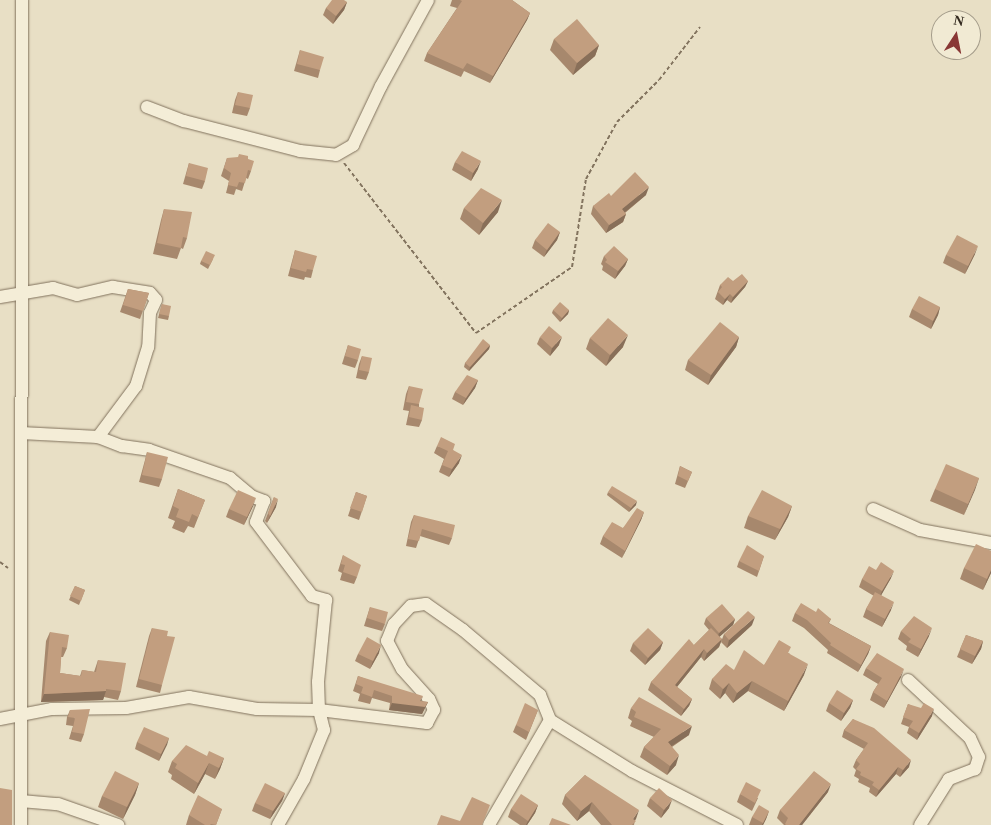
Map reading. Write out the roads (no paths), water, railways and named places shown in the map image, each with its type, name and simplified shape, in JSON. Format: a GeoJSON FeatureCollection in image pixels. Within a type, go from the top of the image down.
{"type":"FeatureCollection","features":[{"type":"Feature","properties":{"kind":"street"},"geometry":{"type":"LineString","coordinates":[[21,825],[19,715],[22,0]]}},
{"type":"Feature","properties":{"kind":"street"},"geometry":{"type":"LineString","coordinates":[[147,107],[184,121],[300,151],[336,155],[353,145],[381,86],[428,0]]}},
{"type":"Feature","properties":{"kind":"street"},"geometry":{"type":"LineString","coordinates":[[0,296],[53,288],[77,295],[114,287],[150,293],[156,300],[150,313],[148,348],[136,386],[98,437]]}},
{"type":"Feature","properties":{"kind":"street"},"geometry":{"type":"LineString","coordinates":[[21,433],[98,437],[122,446],[149,450],[230,478],[264,501],[256,522],[312,596],[326,600],[318,682],[319,710],[324,730],[304,779],[278,825]]}},
{"type":"Feature","properties":{"kind":"street"},"geometry":{"type":"LineString","coordinates":[[873,509],[920,530],[991,543]]}},
{"type":"Feature","properties":{"kind":"street"},"geometry":{"type":"LineString","coordinates":[[0,719],[52,709],[126,708],[189,697],[257,709],[319,710],[427,723],[434,710],[429,699],[402,670],[387,641],[394,624],[411,606],[426,604],[463,630],[540,695],[550,720],[632,771],[737,825]]}},
{"type":"Feature","properties":{"kind":"street"},"geometry":{"type":"LineString","coordinates":[[908,680],[970,738],[980,757],[975,769],[950,779],[920,825]]}},
{"type":"Feature","properties":{"kind":"street"},"geometry":{"type":"LineString","coordinates":[[489,825],[550,720]]}},
{"type":"Feature","properties":{"kind":"street"},"geometry":{"type":"LineString","coordinates":[[21,801],[58,804],[118,825]]}}]}
